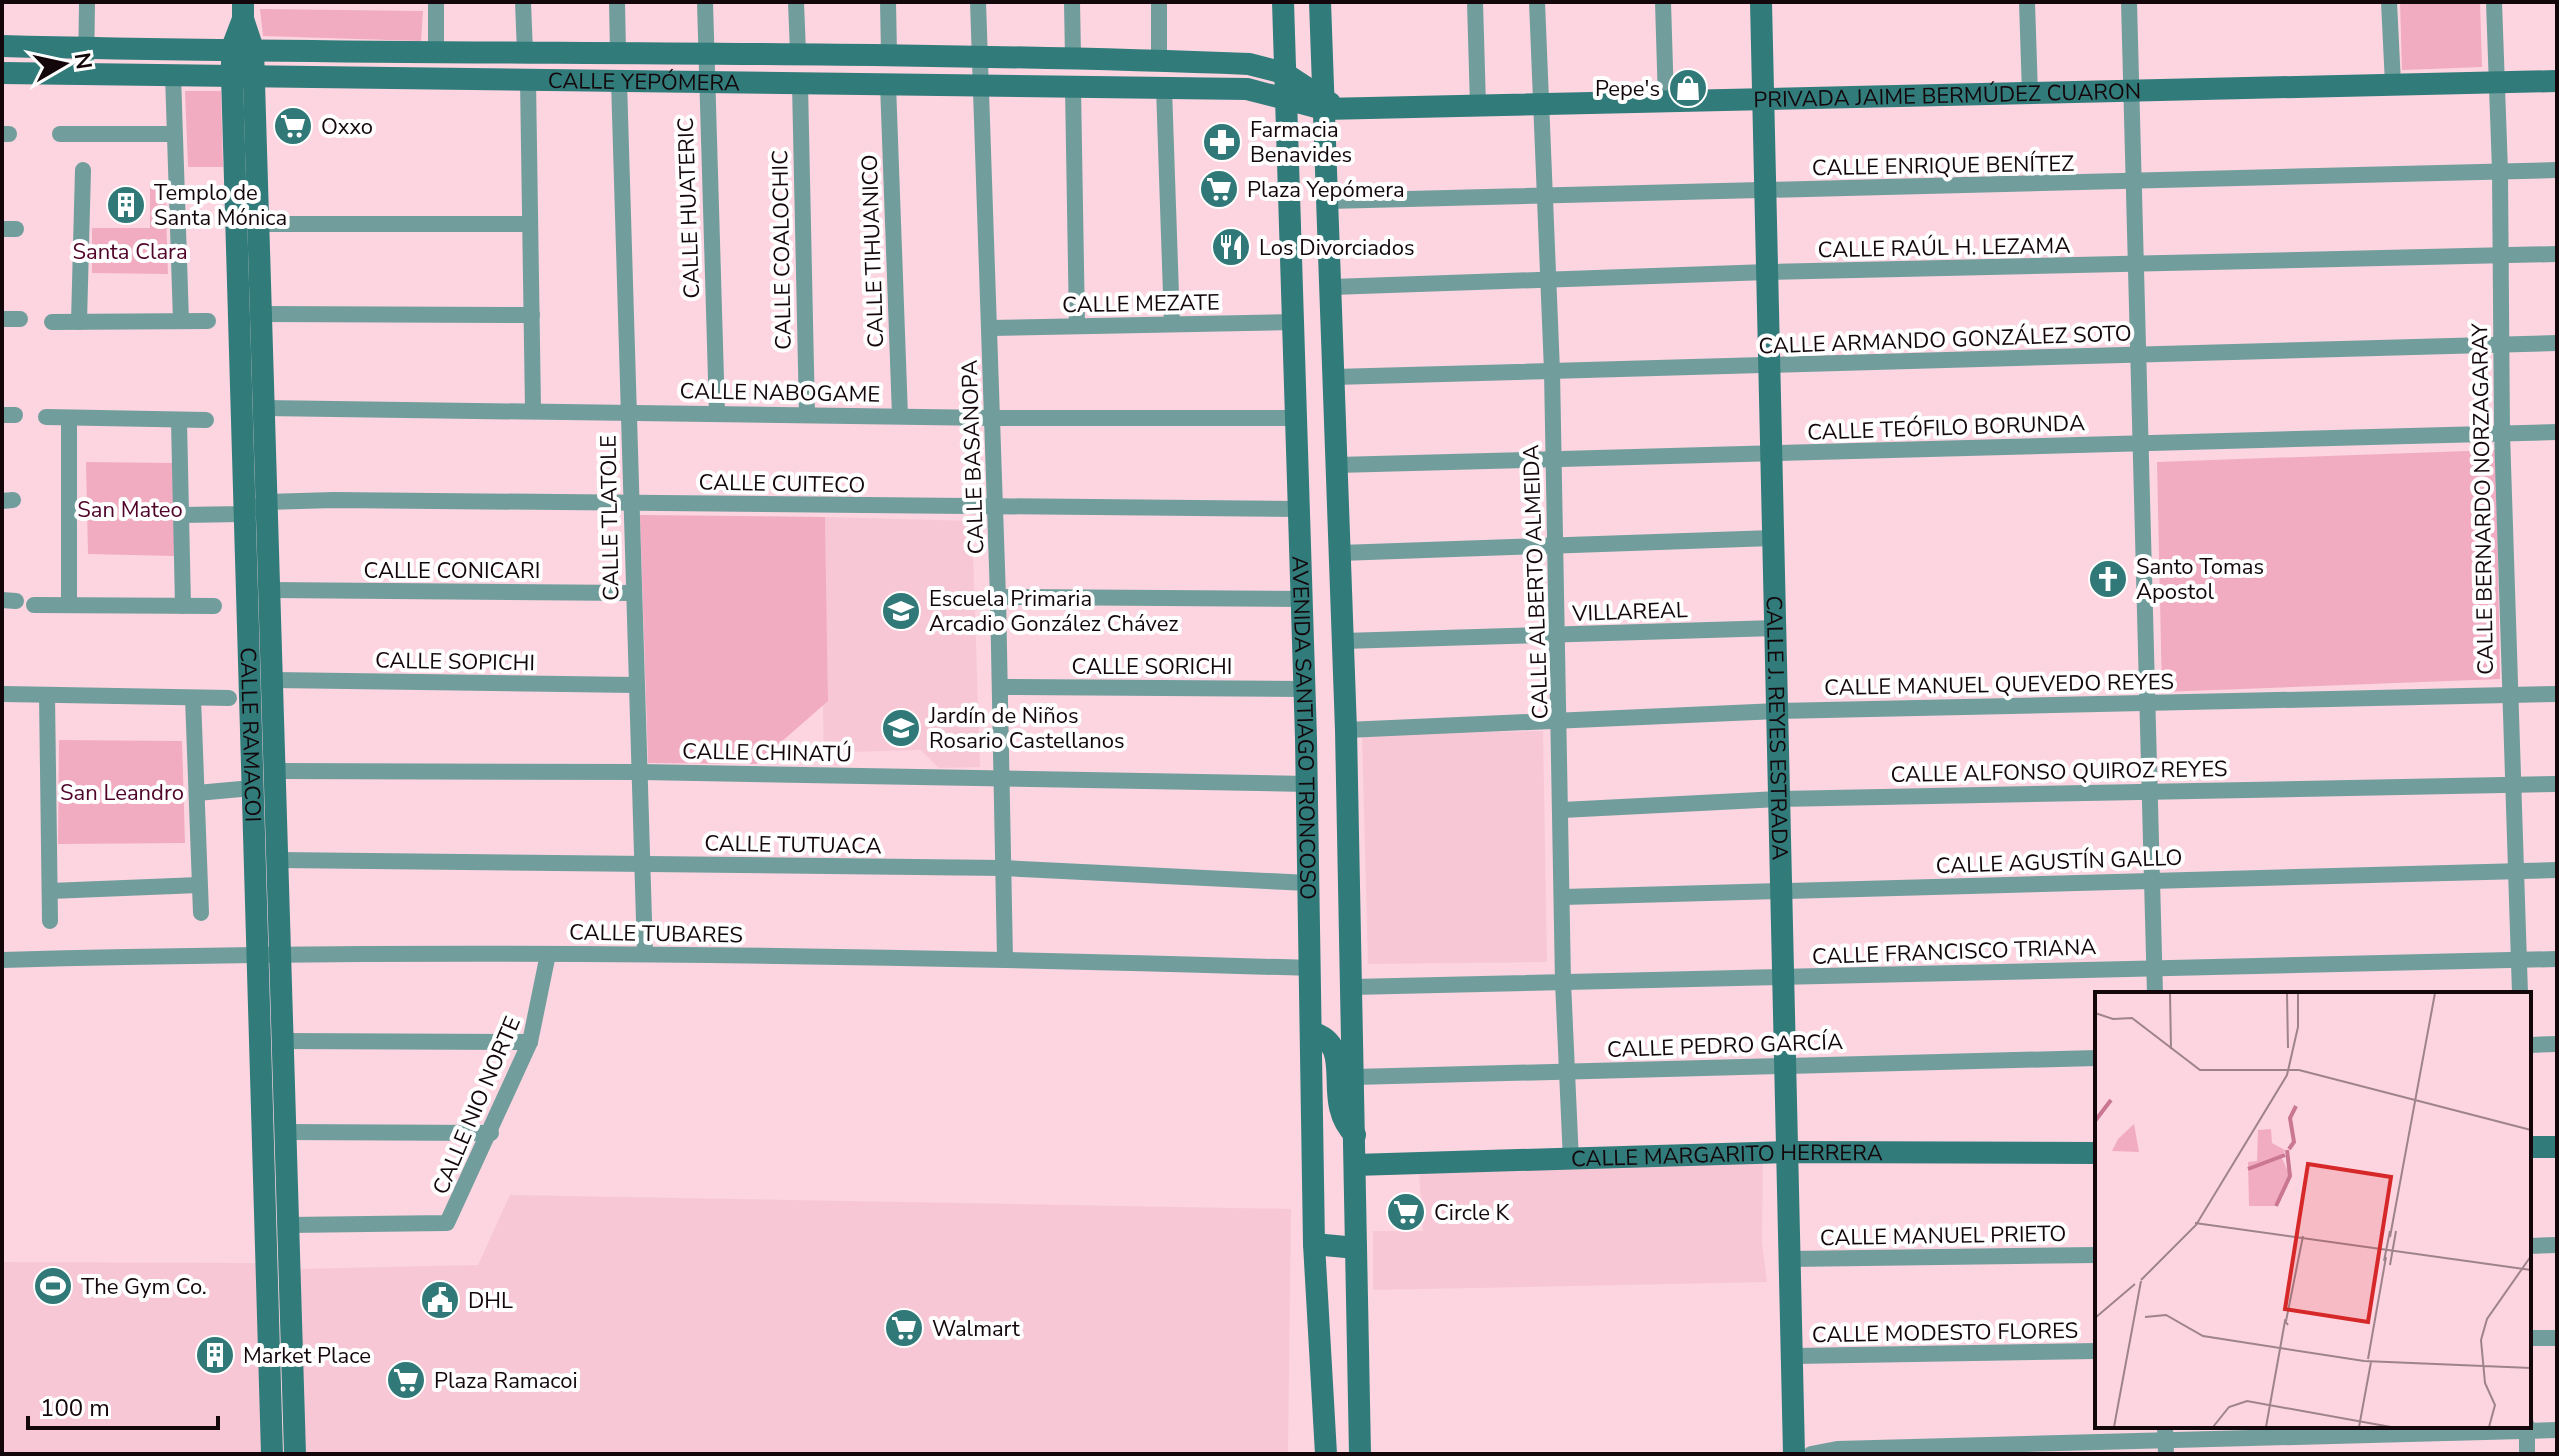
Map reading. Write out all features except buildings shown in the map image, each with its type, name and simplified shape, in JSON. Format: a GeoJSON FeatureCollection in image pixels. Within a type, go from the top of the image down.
{"type":"FeatureCollection","features":[{"type":"Feature","properties":{"kind":"street"},"geometry":{"type":"LineString","coordinates":[[86,75],[87,2]]}},
{"type":"Feature","properties":{"kind":"street"},"geometry":{"type":"LineString","coordinates":[[436,2],[436,49]]}},
{"type":"Feature","properties":{"kind":"street"},"geometry":{"type":"LineString","coordinates":[[523,2],[525,53]]}},
{"type":"Feature","properties":{"kind":"street"},"geometry":{"type":"LineString","coordinates":[[617,2],[618,52]]}},
{"type":"Feature","properties":{"kind":"street","name":"CALLE HUATERIC"},"geometry":{"type":"LineString","coordinates":[[705,2],[717,413]]}},
{"type":"Feature","properties":{"kind":"street"},"geometry":{"type":"LineString","coordinates":[[796,2],[798,53]]}},
{"type":"Feature","properties":{"kind":"street"},"geometry":{"type":"LineString","coordinates":[[888,2],[889,54]]}},
{"type":"Feature","properties":{"kind":"street","name":"CALLE BASANOPA"},"geometry":{"type":"LineString","coordinates":[[978,2],[998,597],[1005,959]]}},
{"type":"Feature","properties":{"kind":"street"},"geometry":{"type":"LineString","coordinates":[[1072,2],[1073,57]]}},
{"type":"Feature","properties":{"kind":"street"},"geometry":{"type":"LineString","coordinates":[[1159,2],[1159,60]]}},
{"type":"Feature","properties":{"kind":"street","name":"AVENIDA SANTIAGO TRONCOSO"},"geometry":{"type":"LineString","coordinates":[[1283,2],[1307,784],[1314,1244],[1326,1454]]}},
{"type":"Feature","properties":{"kind":"street","name":"AVENIDA SANTIAGO TRONCOSO"},"geometry":{"type":"LineString","coordinates":[[1320,2],[1328,105],[1346,730],[1360,1454]]}},
{"type":"Feature","properties":{"kind":"street"},"geometry":{"type":"LineString","coordinates":[[1475,2],[1478,106]]}},
{"type":"Feature","properties":{"kind":"street","name":"CALLE ALBERTO ALMEIDA"},"geometry":{"type":"LineString","coordinates":[[1537,2],[1552,371],[1561,723],[1563,982],[1571,1161]]}},
{"type":"Feature","properties":{"kind":"street"},"geometry":{"type":"LineString","coordinates":[[1663,2],[1666,102]]}},
{"type":"Feature","properties":{"kind":"street","name":"CALLE J. REYES ESTRADA"},"geometry":{"type":"LineString","coordinates":[[1761,2],[1794,1454]]}},
{"type":"Feature","properties":{"kind":"street"},"geometry":{"type":"LineString","coordinates":[[2027,2],[2030,94]]}},
{"type":"Feature","properties":{"kind":"street"},"geometry":{"type":"LineString","coordinates":[[2129,2],[2155,992]]}},
{"type":"Feature","properties":{"kind":"street"},"geometry":{"type":"LineString","coordinates":[[2389,2],[2393,84]]}},
{"type":"Feature","properties":{"kind":"street","name":"CALLE BERNARDO NORZAGARAY"},"geometry":{"type":"LineString","coordinates":[[2494,2],[2500,171],[2502,433],[2520,992]]}},
{"type":"Feature","properties":{"kind":"street","name":"CALLE RAMACOI"},"geometry":{"type":"LineString","coordinates":[[243,10],[243,514],[252,788],[268,953],[281,1041],[295,1454]]}},
{"type":"Feature","properties":{"kind":"street"},"geometry":{"type":"LineString","coordinates":[[1247,89],[1284,73],[1305,54],[1320,32]]}},
{"type":"Feature","properties":{"kind":"street","name":"CALLE YEPÓMERA"},"geometry":{"type":"LineString","coordinates":[[2,46],[436,49],[525,53],[979,54],[1260,65],[1284,73]]}},
{"type":"Feature","properties":{"kind":"street","name":"CALLE YEPÓMERA"},"geometry":{"type":"LineString","coordinates":[[2,73],[1247,89],[1328,105]]}},
{"type":"Feature","properties":{"kind":"street"},"geometry":{"type":"LineString","coordinates":[[1284,73],[1328,105]]}},
{"type":"Feature","properties":{"kind":"street"},"geometry":{"type":"LineString","coordinates":[[173,75],[181,321]]}},
{"type":"Feature","properties":{"kind":"street","name":"CALLE RAMACOI"},"geometry":{"type":"LineString","coordinates":[[243,76],[258,224],[278,860],[268,953],[272,1454]]}},
{"type":"Feature","properties":{"kind":"street"},"geometry":{"type":"LineString","coordinates":[[528,80],[533,410]]}},
{"type":"Feature","properties":{"kind":"street","name":"CALLE TLATOLE"},"geometry":{"type":"LineString","coordinates":[[619,81],[645,954]]}},
{"type":"Feature","properties":{"kind":"street","name":"PRIVADA JAIME BERMÚDEZ CUARON"},"geometry":{"type":"LineString","coordinates":[[1328,105],[1764,101],[2557,81]]}},
{"type":"Feature","properties":{"kind":"street","name":"CALLE COALOCHIC"},"geometry":{"type":"LineString","coordinates":[[800,84],[807,415]]}},
{"type":"Feature","properties":{"kind":"street","name":"CALLE TIHUANICO"},"geometry":{"type":"LineString","coordinates":[[888,84],[900,416]]}},
{"type":"Feature","properties":{"kind":"street"},"geometry":{"type":"LineString","coordinates":[[1073,87],[1077,326]]}},
{"type":"Feature","properties":{"kind":"street"},"geometry":{"type":"LineString","coordinates":[[1164,88],[1172,324]]}},
{"type":"Feature","properties":{"kind":"street"},"geometry":{"type":"LineString","coordinates":[[60,134],[174,134]]}},
{"type":"Feature","properties":{"kind":"street"},"geometry":{"type":"LineString","coordinates":[[79,322],[83,170]]}},
{"type":"Feature","properties":{"kind":"street","name":"CALLE ENRIQUE BENÍTEZ"},"geometry":{"type":"LineString","coordinates":[[1329,201],[2557,170]]}},
{"type":"Feature","properties":{"kind":"street"},"geometry":{"type":"LineString","coordinates":[[258,224],[529,224]]}},
{"type":"Feature","properties":{"kind":"street","name":"CALLE RAÚL H. LEZAMA"},"geometry":{"type":"LineString","coordinates":[[1332,287],[1548,282],[1768,272],[2557,254]]}},
{"type":"Feature","properties":{"kind":"street"},"geometry":{"type":"LineString","coordinates":[[261,314],[532,315]]}},
{"type":"Feature","properties":{"kind":"street"},"geometry":{"type":"LineString","coordinates":[[2,319],[20,319]]}},
{"type":"Feature","properties":{"kind":"street"},"geometry":{"type":"LineString","coordinates":[[52,322],[208,321]]}},
{"type":"Feature","properties":{"kind":"street","name":"CALLE MEZATE"},"geometry":{"type":"LineString","coordinates":[[990,328],[1293,322]]}},
{"type":"Feature","properties":{"kind":"street","name":"CALLE ARMANDO GONZÁLEZ SOTO"},"geometry":{"type":"LineString","coordinates":[[1334,377],[2557,343]]}},
{"type":"Feature","properties":{"kind":"street","name":"CALLE NABOGAME"},"geometry":{"type":"LineString","coordinates":[[263,408],[992,418],[1297,418]]}},
{"type":"Feature","properties":{"kind":"street"},"geometry":{"type":"LineString","coordinates":[[46,417],[206,420]]}},
{"type":"Feature","properties":{"kind":"street"},"geometry":{"type":"LineString","coordinates":[[69,418],[69,605]]}},
{"type":"Feature","properties":{"kind":"street"},"geometry":{"type":"LineString","coordinates":[[179,420],[183,606]]}},
{"type":"Feature","properties":{"kind":"street","name":"CALLE TEÓFILO BORUNDA"},"geometry":{"type":"LineString","coordinates":[[1337,465],[2557,432]]}},
{"type":"Feature","properties":{"kind":"street"},"geometry":{"type":"LineString","coordinates":[[181,515],[243,514],[266,502]]}},
{"type":"Feature","properties":{"kind":"street","name":"CALLE CUITECO"},"geometry":{"type":"LineString","coordinates":[[266,502],[1299,509]]}},
{"type":"Feature","properties":{"kind":"street"},"geometry":{"type":"LineString","coordinates":[[1340,553],[1556,548],[1773,538]]}},
{"type":"Feature","properties":{"kind":"street","name":"CALLE CONICARI"},"geometry":{"type":"LineString","coordinates":[[270,590],[633,593]]}},
{"type":"Feature","properties":{"kind":"street"},"geometry":{"type":"LineString","coordinates":[[998,597],[1301,599]]}},
{"type":"Feature","properties":{"kind":"street"},"geometry":{"type":"LineString","coordinates":[[34,605],[214,606]]}},
{"type":"Feature","properties":{"kind":"street","name":"VILLAREAL"},"geometry":{"type":"LineString","coordinates":[[1343,641],[1776,628]]}},
{"type":"Feature","properties":{"kind":"street","name":"CALLE SOPICHI"},"geometry":{"type":"LineString","coordinates":[[274,680],[636,685]]}},
{"type":"Feature","properties":{"kind":"street","name":"CALLE SORICHI"},"geometry":{"type":"LineString","coordinates":[[1000,687],[1304,689]]}},
{"type":"Feature","properties":{"kind":"street"},"geometry":{"type":"LineString","coordinates":[[4,694],[229,698]]}},
{"type":"Feature","properties":{"kind":"street","name":"CALLE MANUEL QUEVEDO REYES"},"geometry":{"type":"LineString","coordinates":[[1346,730],[1561,723],[1778,711],[2557,694]]}},
{"type":"Feature","properties":{"kind":"street"},"geometry":{"type":"LineString","coordinates":[[47,695],[50,921]]}},
{"type":"Feature","properties":{"kind":"street"},"geometry":{"type":"LineString","coordinates":[[193,698],[201,913]]}},
{"type":"Feature","properties":{"kind":"street","name":"CALLE CHINATÚ"},"geometry":{"type":"LineString","coordinates":[[275,771],[641,772],[1307,784]]}},
{"type":"Feature","properties":{"kind":"street","name":"CALLE ALFONSO QUIROZ REYES"},"geometry":{"type":"LineString","coordinates":[[1562,810],[1779,799],[2557,784]]}},
{"type":"Feature","properties":{"kind":"street"},"geometry":{"type":"LineString","coordinates":[[197,793],[252,788]]}},
{"type":"Feature","properties":{"kind":"street","name":"CALLE TUTUACA"},"geometry":{"type":"LineString","coordinates":[[278,860],[1003,868],[1308,883]]}},
{"type":"Feature","properties":{"kind":"street","name":"CALLE AGUSTÍN GALLO"},"geometry":{"type":"LineString","coordinates":[[1563,897],[2557,870]]}},
{"type":"Feature","properties":{"kind":"street"},"geometry":{"type":"LineString","coordinates":[[50,891],[199,885]]}},
{"type":"Feature","properties":{"kind":"street","name":"CALLE TUBARES"},"geometry":{"type":"LineString","coordinates":[[2,960],[268,953],[645,954],[1005,959],[1310,968]]}},
{"type":"Feature","properties":{"kind":"street","name":"CALLE NIO NORTE"},"geometry":{"type":"LineString","coordinates":[[288,1225],[447,1223],[491,1133],[530,1042],[548,954]]}},
{"type":"Feature","properties":{"kind":"street","name":"CALLE FRANCISCO TRIANA"},"geometry":{"type":"LineString","coordinates":[[1352,987],[2557,959]]}},
{"type":"Feature","properties":{"kind":"street"},"geometry":{"type":"LineString","coordinates":[[1311,1032],[1327,1036],[1334,1046],[1339,1109],[1345,1125],[1356,1135]]}},
{"type":"Feature","properties":{"kind":"street"},"geometry":{"type":"LineString","coordinates":[[281,1041],[530,1042]]}},
{"type":"Feature","properties":{"kind":"street"},"geometry":{"type":"LineString","coordinates":[[2531,1045],[2557,1044]]}},
{"type":"Feature","properties":{"kind":"street","name":"CALLE PEDRO GARCÍA"},"geometry":{"type":"LineString","coordinates":[[1354,1077],[2095,1058]]}},
{"type":"Feature","properties":{"kind":"street"},"geometry":{"type":"LineString","coordinates":[[284,1132],[491,1133]]}},
{"type":"Feature","properties":{"kind":"street"},"geometry":{"type":"LineString","coordinates":[[2531,1147],[2557,1147]]}},
{"type":"Feature","properties":{"kind":"street","name":"CALLE MARGARITO HERRERA"},"geometry":{"type":"LineString","coordinates":[[1355,1165],[1571,1161],[1788,1152],[2095,1153]]}},
{"type":"Feature","properties":{"kind":"street"},"geometry":{"type":"LineString","coordinates":[[1314,1244],[1356,1248]]}},
{"type":"Feature","properties":{"kind":"street"},"geometry":{"type":"LineString","coordinates":[[2531,1246],[2557,1245]]}},
{"type":"Feature","properties":{"kind":"street","name":"CALLE MANUEL PRIETO"},"geometry":{"type":"LineString","coordinates":[[1789,1259],[2095,1255]]}},
{"type":"Feature","properties":{"kind":"street"},"geometry":{"type":"LineString","coordinates":[[2531,1338],[2557,1338]]}},
{"type":"Feature","properties":{"kind":"street","name":"CALLE MODESTO FLORES"},"geometry":{"type":"LineString","coordinates":[[1794,1356],[2095,1351]]}},
{"type":"Feature","properties":{"kind":"street"},"geometry":{"type":"LineString","coordinates":[[2527,1428],[2527,1454]]}},
{"type":"Feature","properties":{"kind":"street"},"geometry":{"type":"LineString","coordinates":[[1811,1454],[1837,1449],[2527,1428],[2557,1430]]}},
{"type":"Feature","properties":{"kind":"shaded area","name":"Escuela Primaria Arcadio González Chávez"},"geometry":{"type":"Polygon","coordinates":[[[825,517],[972,521],[980,767],[939,768],[921,750],[847,752],[846,766],[824,765],[823,705],[828,700],[825,517]]]}},
{"type":"Feature","properties":{"kind":"shaded area"},"geometry":{"type":"Polygon","coordinates":[[[1543,731],[1547,962],[1368,964],[1362,734],[1543,731]]]}},
{"type":"Feature","properties":{"kind":"shaded area"},"geometry":{"type":"Polygon","coordinates":[[[1763,1161],[1762,1242],[1767,1282],[1373,1290],[1373,1231],[1423,1231],[1419,1172],[1763,1161]]]}},
{"type":"Feature","properties":{"kind":"shaded area"},"geometry":{"type":"Polygon","coordinates":[[[510,1195],[1291,1209],[1288,1454],[297,1454],[297,1269],[478,1265],[510,1195]]]}},
{"type":"Feature","properties":{"kind":"shaded area"},"geometry":{"type":"Polygon","coordinates":[[[2,1262],[258,1263],[262,1454],[2,1454],[2,1262]]]}},
{"type":"Feature","properties":{"kind":"green space"},"geometry":{"type":"Polygon","coordinates":[[[2400,2],[2480,2],[2482,67],[2402,70],[2400,2]]]}},
{"type":"Feature","properties":{"kind":"green space"},"geometry":{"type":"Polygon","coordinates":[[[260,9],[423,11],[421,41],[263,36],[260,9]]]}},
{"type":"Feature","properties":{"kind":"green space"},"geometry":{"type":"Polygon","coordinates":[[[185,91],[221,91],[223,167],[188,167],[185,91]]]}},
{"type":"Feature","properties":{"kind":"green space","name":"Santa Clara"},"geometry":{"type":"Polygon","coordinates":[[[165,185],[168,274],[92,273],[92,228],[150,228],[150,186],[165,185]]]}},
{"type":"Feature","properties":{"kind":"green space"},"geometry":{"type":"Polygon","coordinates":[[[2496,450],[2500,679],[2162,692],[2157,462],[2496,450]]]}},
{"type":"Feature","properties":{"kind":"green space","name":"San Mateo"},"geometry":{"type":"Polygon","coordinates":[[[86,462],[173,463],[175,556],[88,554],[86,462]]]}},
{"type":"Feature","properties":{"kind":"green space"},"geometry":{"type":"Polygon","coordinates":[[[640,515],[825,517],[828,701],[756,764],[648,763],[640,515]]]}},
{"type":"Feature","properties":{"kind":"green space","name":"San Leandro"},"geometry":{"type":"Polygon","coordinates":[[[59,740],[182,741],[185,843],[58,844],[59,740]]]}},
{"type":"Feature","properties":{"kind":"place","name":"Pepe's"},"geometry":{"type":"Point","coordinates":[1688,88]}},
{"type":"Feature","properties":{"kind":"place","name":"Oxxo"},"geometry":{"type":"Point","coordinates":[293,126]}},
{"type":"Feature","properties":{"kind":"place","name":"Farmacia Benavides"},"geometry":{"type":"Point","coordinates":[1222,142]}},
{"type":"Feature","properties":{"kind":"place","name":"Plaza Yepómera"},"geometry":{"type":"Point","coordinates":[1219,189]}},
{"type":"Feature","properties":{"kind":"place","name":"Templo de Santa Mónica"},"geometry":{"type":"Point","coordinates":[126,205]}},
{"type":"Feature","properties":{"kind":"place","name":"Los Divorciados"},"geometry":{"type":"Point","coordinates":[1231,247]}},
{"type":"Feature","properties":{"kind":"place","name":"Santo Tomas Apostol"},"geometry":{"type":"Point","coordinates":[2108,579]}},
{"type":"Feature","properties":{"kind":"place","name":"Escuela Primaria Arcadio González Chávez"},"geometry":{"type":"Point","coordinates":[901,611]}},
{"type":"Feature","properties":{"kind":"place","name":"Jardín de Niños Rosario Castellanos"},"geometry":{"type":"Point","coordinates":[901,728]}},
{"type":"Feature","properties":{"kind":"place","name":"Circle K"},"geometry":{"type":"Point","coordinates":[1406,1212]}},
{"type":"Feature","properties":{"kind":"place","name":"The Gym Co."},"geometry":{"type":"Point","coordinates":[53,1286]}},
{"type":"Feature","properties":{"kind":"place","name":"DHL"},"geometry":{"type":"Point","coordinates":[440,1300]}},
{"type":"Feature","properties":{"kind":"place","name":"Walmart"},"geometry":{"type":"Point","coordinates":[904,1328]}},
{"type":"Feature","properties":{"kind":"place","name":"Market Place"},"geometry":{"type":"Point","coordinates":[215,1355]}},
{"type":"Feature","properties":{"kind":"place","name":"Plaza Ramacoi"},"geometry":{"type":"Point","coordinates":[406,1380]}}]}
